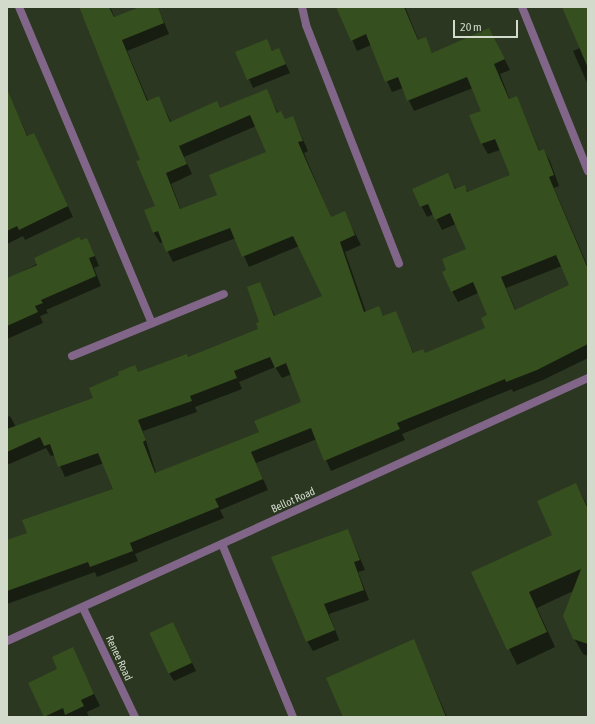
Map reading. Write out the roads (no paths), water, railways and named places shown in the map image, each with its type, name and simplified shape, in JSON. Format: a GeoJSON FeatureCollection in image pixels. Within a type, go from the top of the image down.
{"type":"FeatureCollection","features":[{"type":"Feature","properties":{"kind":"street"},"geometry":{"type":"LineString","coordinates":[[19,7],[152,323]]}},
{"type":"Feature","properties":{"kind":"street"},"geometry":{"type":"LineString","coordinates":[[302,7],[306,25],[399,263]]}},
{"type":"Feature","properties":{"kind":"street"},"geometry":{"type":"LineString","coordinates":[[522,7],[588,171]]}},
{"type":"Feature","properties":{"kind":"street"},"geometry":{"type":"LineString","coordinates":[[72,356],[224,294]]}},
{"type":"Feature","properties":{"kind":"street","name":"Bellot Road"},"geometry":{"type":"LineString","coordinates":[[7,641],[83,608],[588,378]]}},
{"type":"Feature","properties":{"kind":"street"},"geometry":{"type":"LineString","coordinates":[[222,544],[293,717]]}},
{"type":"Feature","properties":{"kind":"street","name":"Renee Road"},"geometry":{"type":"LineString","coordinates":[[83,608],[135,717]]}}]}
